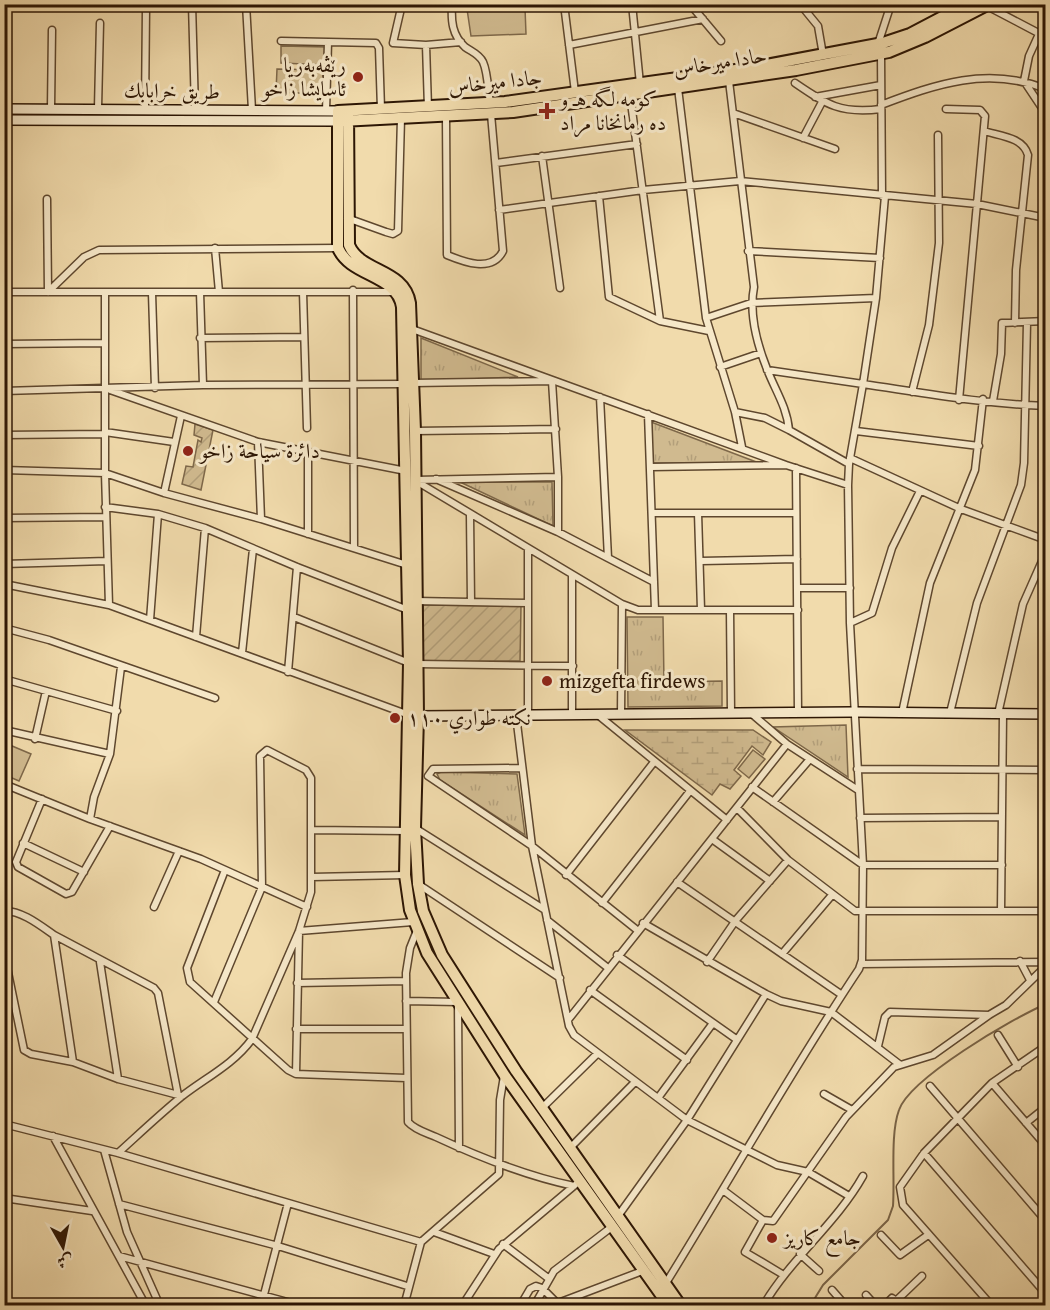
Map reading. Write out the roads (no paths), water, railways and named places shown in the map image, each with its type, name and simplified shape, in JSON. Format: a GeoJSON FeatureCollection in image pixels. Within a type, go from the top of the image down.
{"type":"FeatureCollection","features":[{"type":"Feature","properties":{"kind":"highway"},"geometry":{"type":"LineString","coordinates":[[1042,1305],[1046,1303]]}},
{"type":"Feature","properties":{"kind":"main road","name":"جادا ميرخاس"},"geometry":{"type":"LineString","coordinates":[[343,116],[381,109],[491,109],[575,92],[823,55],[879,49],[967,4]]}},
{"type":"Feature","properties":{"kind":"main road","name":"حادا ميرخاس"},"geometry":{"type":"LineString","coordinates":[[343,116],[446,117],[491,109],[630,95],[729,81],[912,44],[988,5]]}},
{"type":"Feature","properties":{"kind":"main road","name":"طريق خرابابك"},"geometry":{"type":"LineString","coordinates":[[4,109],[326,111],[343,116]]}},
{"type":"Feature","properties":{"kind":"main road"},"geometry":{"type":"LineString","coordinates":[[4,120],[343,116]]}},
{"type":"Feature","properties":{"kind":"main road"},"geometry":{"type":"LineString","coordinates":[[343,116],[348,241],[352,252],[394,277],[405,288],[410,303],[409,384]]}},
{"type":"Feature","properties":{"kind":"main road"},"geometry":{"type":"LineString","coordinates":[[343,116],[338,248],[351,265],[396,292],[402,307],[412,434],[407,471],[407,565],[413,664]]}},
{"type":"Feature","properties":{"kind":"main road"},"geometry":{"type":"LineString","coordinates":[[411,447],[416,480],[416,602],[410,830],[405,875],[413,922],[417,933],[504,1076],[541,1108],[669,1305]]}},
{"type":"Feature","properties":{"kind":"main road"},"geometry":{"type":"LineString","coordinates":[[413,715],[854,712],[1046,714]]}},
{"type":"Feature","properties":{"kind":"main road"},"geometry":{"type":"LineString","coordinates":[[410,830],[423,912],[437,946],[577,1183],[616,1221],[681,1305]]}},
{"type":"Feature","properties":{"kind":"street"},"geometry":{"type":"LineString","coordinates":[[192,4],[195,110]]}},
{"type":"Feature","properties":{"kind":"street"},"geometry":{"type":"LineString","coordinates":[[246,4],[252,111]]}},
{"type":"Feature","properties":{"kind":"street"},"geometry":{"type":"LineString","coordinates":[[402,4],[393,43],[426,45],[461,42]]}},
{"type":"Feature","properties":{"kind":"street"},"geometry":{"type":"LineString","coordinates":[[446,117],[447,255],[468,264],[491,262],[501,256],[503,244],[491,109],[484,64],[479,56],[454,34],[451,21],[452,4]]}},
{"type":"Feature","properties":{"kind":"street"},"geometry":{"type":"LineString","coordinates":[[564,4],[575,92]]}},
{"type":"Feature","properties":{"kind":"street"},"geometry":{"type":"LineString","coordinates":[[632,4],[633,34],[640,84]]}},
{"type":"Feature","properties":{"kind":"street"},"geometry":{"type":"LineString","coordinates":[[690,4],[721,41]]}},
{"type":"Feature","properties":{"kind":"street"},"geometry":{"type":"LineString","coordinates":[[800,4],[818,26],[823,55]]}},
{"type":"Feature","properties":{"kind":"street"},"geometry":{"type":"LineString","coordinates":[[666,1283],[861,964],[864,912],[863,865],[850,624],[848,485],[880,258],[883,196],[879,49],[891,4]]}},
{"type":"Feature","properties":{"kind":"street"},"geometry":{"type":"LineString","coordinates":[[988,5],[1042,35],[1024,81]]}},
{"type":"Feature","properties":{"kind":"street"},"geometry":{"type":"LineString","coordinates":[[145,109],[146,9]]}},
{"type":"Feature","properties":{"kind":"street"},"geometry":{"type":"LineString","coordinates":[[569,45],[703,19]]}},
{"type":"Feature","properties":{"kind":"street"},"geometry":{"type":"LineString","coordinates":[[98,108],[100,23]]}},
{"type":"Feature","properties":{"kind":"street"},"geometry":{"type":"LineString","coordinates":[[51,108],[52,30]]}},
{"type":"Feature","properties":{"kind":"street"},"geometry":{"type":"LineString","coordinates":[[281,41],[378,44],[381,109]]}},
{"type":"Feature","properties":{"kind":"street"},"geometry":{"type":"LineString","coordinates":[[326,111],[328,42]]}},
{"type":"Feature","properties":{"kind":"street"},"geometry":{"type":"LineString","coordinates":[[426,45],[428,108]]}},
{"type":"Feature","properties":{"kind":"street"},"geometry":{"type":"LineString","coordinates":[[795,83],[822,102],[855,111],[881,107],[951,80],[984,77],[1024,81],[1046,89]]}},
{"type":"Feature","properties":{"kind":"street"},"geometry":{"type":"LineString","coordinates":[[729,81],[754,287],[751,303],[761,353],[787,414],[789,430]]}},
{"type":"Feature","properties":{"kind":"street"},"geometry":{"type":"LineString","coordinates":[[1024,81],[1046,114]]}},
{"type":"Feature","properties":{"kind":"street"},"geometry":{"type":"LineString","coordinates":[[815,97],[881,85]]}},
{"type":"Feature","properties":{"kind":"street"},"geometry":{"type":"LineString","coordinates":[[678,88],[706,318],[735,412],[742,447]]}},
{"type":"Feature","properties":{"kind":"street"},"geometry":{"type":"LineString","coordinates":[[630,95],[660,321]]}},
{"type":"Feature","properties":{"kind":"street"},"geometry":{"type":"LineString","coordinates":[[803,138],[822,102]]}},
{"type":"Feature","properties":{"kind":"street"},"geometry":{"type":"LineString","coordinates":[[946,109],[980,110],[985,116],[959,400]]}},
{"type":"Feature","properties":{"kind":"street"},"geometry":{"type":"LineString","coordinates":[[732,113],[835,149]]}},
{"type":"Feature","properties":{"kind":"street"},"geometry":{"type":"LineString","coordinates":[[347,218],[393,234],[398,231],[401,118]]}},
{"type":"Feature","properties":{"kind":"street"},"geometry":{"type":"LineString","coordinates":[[984,131],[1019,142],[1026,147],[1028,155],[1016,270],[1015,323]]}},
{"type":"Feature","properties":{"kind":"street"},"geometry":{"type":"LineString","coordinates":[[912,392],[929,325],[939,243],[938,135]]}},
{"type":"Feature","properties":{"kind":"street"},"geometry":{"type":"LineString","coordinates":[[496,164],[637,144]]}},
{"type":"Feature","properties":{"kind":"street"},"geometry":{"type":"LineString","coordinates":[[543,156],[560,288]]}},
{"type":"Feature","properties":{"kind":"street"},"geometry":{"type":"LineString","coordinates":[[499,210],[690,184],[740,181],[977,204],[1046,218]]}},
{"type":"Feature","properties":{"kind":"street"},"geometry":{"type":"LineString","coordinates":[[599,196],[609,297],[660,321],[709,331]]}},
{"type":"Feature","properties":{"kind":"street"},"geometry":{"type":"LineString","coordinates":[[47,199],[48,292]]}},
{"type":"Feature","properties":{"kind":"street"},"geometry":{"type":"LineString","coordinates":[[48,292],[84,257],[99,250],[338,248]]}},
{"type":"Feature","properties":{"kind":"street"},"geometry":{"type":"LineString","coordinates":[[215,249],[219,292]]}},
{"type":"Feature","properties":{"kind":"street"},"geometry":{"type":"LineString","coordinates":[[748,251],[880,258]]}},
{"type":"Feature","properties":{"kind":"street"},"geometry":{"type":"LineString","coordinates":[[4,292],[152,293],[353,290],[396,292]]}},
{"type":"Feature","properties":{"kind":"street"},"geometry":{"type":"LineString","coordinates":[[353,290],[354,548]]}},
{"type":"Feature","properties":{"kind":"street"},"geometry":{"type":"LineString","coordinates":[[105,292],[105,507],[109,605]]}},
{"type":"Feature","properties":{"kind":"street"},"geometry":{"type":"LineString","coordinates":[[200,292],[203,385]]}},
{"type":"Feature","properties":{"kind":"street"},"geometry":{"type":"LineString","coordinates":[[303,292],[307,428]]}},
{"type":"Feature","properties":{"kind":"street"},"geometry":{"type":"LineString","coordinates":[[152,293],[154,388]]}},
{"type":"Feature","properties":{"kind":"street"},"geometry":{"type":"LineString","coordinates":[[706,318],[751,303],[876,298]]}},
{"type":"Feature","properties":{"kind":"street"},"geometry":{"type":"LineString","coordinates":[[993,401],[1001,354],[1002,323],[1046,321]]}},
{"type":"Feature","properties":{"kind":"street"},"geometry":{"type":"LineString","coordinates":[[950,713],[977,603],[1020,485],[1026,405],[1027,322]]}},
{"type":"Feature","properties":{"kind":"street"},"geometry":{"type":"LineString","coordinates":[[411,329],[742,447],[786,465],[848,485]]}},
{"type":"Feature","properties":{"kind":"street"},"geometry":{"type":"LineString","coordinates":[[200,338],[304,337]]}},
{"type":"Feature","properties":{"kind":"street"},"geometry":{"type":"LineString","coordinates":[[4,344],[105,343]]}},
{"type":"Feature","properties":{"kind":"street"},"geometry":{"type":"LineString","coordinates":[[720,367],[761,353]]}},
{"type":"Feature","properties":{"kind":"street"},"geometry":{"type":"LineString","coordinates":[[767,370],[959,400],[983,399],[1046,406]]}},
{"type":"Feature","properties":{"kind":"street"},"geometry":{"type":"LineString","coordinates":[[4,391],[203,385],[552,381]]}},
{"type":"Feature","properties":{"kind":"street"},"geometry":{"type":"LineString","coordinates":[[552,381],[558,477],[558,532]]}},
{"type":"Feature","properties":{"kind":"street"},"geometry":{"type":"LineString","coordinates":[[106,389],[258,442],[407,471]]}},
{"type":"Feature","properties":{"kind":"street"},"geometry":{"type":"LineString","coordinates":[[600,397],[608,558]]}},
{"type":"Feature","properties":{"kind":"street"},"geometry":{"type":"LineString","coordinates":[[902,713],[930,583],[975,470],[983,399]]}},
{"type":"Feature","properties":{"kind":"street"},"geometry":{"type":"LineString","coordinates":[[735,412],[765,418],[850,461],[961,508],[1046,540]]}},
{"type":"Feature","properties":{"kind":"street"},"geometry":{"type":"LineString","coordinates":[[648,414],[653,513],[654,610]]}},
{"type":"Feature","properties":{"kind":"street"},"geometry":{"type":"LineString","coordinates":[[164,493],[181,416]]}},
{"type":"Feature","properties":{"kind":"street"},"geometry":{"type":"LineString","coordinates":[[412,434],[556,429]]}},
{"type":"Feature","properties":{"kind":"street"},"geometry":{"type":"LineString","coordinates":[[855,431],[979,446]]}},
{"type":"Feature","properties":{"kind":"street"},"geometry":{"type":"LineString","coordinates":[[4,435],[105,433],[174,442]]}},
{"type":"Feature","properties":{"kind":"street"},"geometry":{"type":"LineString","coordinates":[[258,442],[261,519]]}},
{"type":"Feature","properties":{"kind":"street"},"geometry":{"type":"LineString","coordinates":[[308,453],[308,534]]}},
{"type":"Feature","properties":{"kind":"street"},"geometry":{"type":"LineString","coordinates":[[4,462],[5,470],[105,473],[164,493],[261,519],[407,565]]}},
{"type":"Feature","properties":{"kind":"street"},"geometry":{"type":"LineString","coordinates":[[651,467],[786,465]]}},
{"type":"Feature","properties":{"kind":"street"},"geometry":{"type":"LineString","coordinates":[[796,468],[798,713]]}},
{"type":"Feature","properties":{"kind":"street"},"geometry":{"type":"LineString","coordinates":[[416,480],[558,477]]}},
{"type":"Feature","properties":{"kind":"street"},"geometry":{"type":"LineString","coordinates":[[436,479],[558,532],[654,582]]}},
{"type":"Feature","properties":{"kind":"street"},"geometry":{"type":"LineString","coordinates":[[416,480],[470,515],[572,575],[622,604],[638,610],[798,610]]}},
{"type":"Feature","properties":{"kind":"street"},"geometry":{"type":"LineString","coordinates":[[850,624],[872,613],[892,548],[920,491]]}},
{"type":"Feature","properties":{"kind":"street"},"geometry":{"type":"LineString","coordinates":[[105,507],[158,514],[205,528],[408,610]]}},
{"type":"Feature","properties":{"kind":"street"},"geometry":{"type":"LineString","coordinates":[[653,513],[796,513]]}},
{"type":"Feature","properties":{"kind":"street"},"geometry":{"type":"LineString","coordinates":[[698,513],[701,610]]}},
{"type":"Feature","properties":{"kind":"street"},"geometry":{"type":"LineString","coordinates":[[150,620],[158,514]]}},
{"type":"Feature","properties":{"kind":"street"},"geometry":{"type":"LineString","coordinates":[[470,515],[471,602]]}},
{"type":"Feature","properties":{"kind":"street"},"geometry":{"type":"LineString","coordinates":[[4,519],[106,517]]}},
{"type":"Feature","properties":{"kind":"street"},"geometry":{"type":"LineString","coordinates":[[196,637],[205,528]]}},
{"type":"Feature","properties":{"kind":"street"},"geometry":{"type":"LineString","coordinates":[[242,653],[253,549]]}},
{"type":"Feature","properties":{"kind":"street"},"geometry":{"type":"LineString","coordinates":[[528,549],[528,715]]}},
{"type":"Feature","properties":{"kind":"street"},"geometry":{"type":"LineString","coordinates":[[1001,911],[1004,769],[1000,714],[1023,604],[1046,552]]}},
{"type":"Feature","properties":{"kind":"street"},"geometry":{"type":"LineString","coordinates":[[701,561],[797,559]]}},
{"type":"Feature","properties":{"kind":"street"},"geometry":{"type":"LineString","coordinates":[[4,564],[107,561]]}},
{"type":"Feature","properties":{"kind":"street"},"geometry":{"type":"LineString","coordinates":[[288,672],[297,567]]}},
{"type":"Feature","properties":{"kind":"street"},"geometry":{"type":"LineString","coordinates":[[572,575],[572,715]]}},
{"type":"Feature","properties":{"kind":"street"},"geometry":{"type":"LineString","coordinates":[[4,584],[109,605],[288,672],[413,715]]}},
{"type":"Feature","properties":{"kind":"street"},"geometry":{"type":"LineString","coordinates":[[798,588],[850,588]]}},
{"type":"Feature","properties":{"kind":"street"},"geometry":{"type":"LineString","coordinates":[[416,602],[528,603]]}},
{"type":"Feature","properties":{"kind":"street"},"geometry":{"type":"LineString","coordinates":[[621,714],[622,604]]}},
{"type":"Feature","properties":{"kind":"street"},"geometry":{"type":"LineString","coordinates":[[730,610],[731,713]]}},
{"type":"Feature","properties":{"kind":"street"},"geometry":{"type":"LineString","coordinates":[[294,617],[413,664],[573,666]]}},
{"type":"Feature","properties":{"kind":"street"},"geometry":{"type":"LineString","coordinates":[[4,628],[48,640],[215,698]]}},
{"type":"Feature","properties":{"kind":"street"},"geometry":{"type":"LineString","coordinates":[[90,819],[94,797],[110,754],[121,667]]}},
{"type":"Feature","properties":{"kind":"street"},"geometry":{"type":"LineString","coordinates":[[4,680],[117,711]]}},
{"type":"Feature","properties":{"kind":"street"},"geometry":{"type":"LineString","coordinates":[[35,739],[46,691]]}},
{"type":"Feature","properties":{"kind":"street"},"geometry":{"type":"LineString","coordinates":[[751,713],[788,744],[858,790]]}},
{"type":"Feature","properties":{"kind":"street"},"geometry":{"type":"LineString","coordinates":[[516,715],[520,768],[532,846],[568,1020],[578,1039],[687,1120],[777,1165],[808,1172],[849,1196]]}},
{"type":"Feature","properties":{"kind":"street"},"geometry":{"type":"LineString","coordinates":[[598,715],[727,820]]}},
{"type":"Feature","properties":{"kind":"street"},"geometry":{"type":"LineString","coordinates":[[4,730],[35,739],[110,754]]}},
{"type":"Feature","properties":{"kind":"street"},"geometry":{"type":"LineString","coordinates":[[568,1020],[617,955],[788,744]]}},
{"type":"Feature","properties":{"kind":"street"},"geometry":{"type":"LineString","coordinates":[[118,1153],[180,1096],[234,1059],[252,1039],[299,931],[307,907],[312,877],[309,774],[304,768],[264,751],[260,756],[262,886],[214,1002]]}},
{"type":"Feature","properties":{"kind":"street"},"geometry":{"type":"LineString","coordinates":[[773,802],[810,759]]}},
{"type":"Feature","properties":{"kind":"street"},"geometry":{"type":"LineString","coordinates":[[566,875],[654,762]]}},
{"type":"Feature","properties":{"kind":"street"},"geometry":{"type":"LineString","coordinates":[[520,768],[433,770],[428,776],[532,846],[638,930]]}},
{"type":"Feature","properties":{"kind":"street"},"geometry":{"type":"LineString","coordinates":[[857,769],[1046,770]]}},
{"type":"Feature","properties":{"kind":"street"},"geometry":{"type":"LineString","coordinates":[[4,784],[225,870],[307,907]]}},
{"type":"Feature","properties":{"kind":"street"},"geometry":{"type":"LineString","coordinates":[[752,787],[863,865],[1002,865]]}},
{"type":"Feature","properties":{"kind":"street"},"geometry":{"type":"LineString","coordinates":[[602,903],[690,791]]}},
{"type":"Feature","properties":{"kind":"street"},"geometry":{"type":"LineString","coordinates":[[42,799],[16,859],[18,867],[66,894],[72,892],[110,826]]}},
{"type":"Feature","properties":{"kind":"street"},"geometry":{"type":"LineString","coordinates":[[737,808],[788,860],[855,910],[864,912],[1046,911]]}},
{"type":"Feature","properties":{"kind":"street"},"geometry":{"type":"LineString","coordinates":[[860,818],[1002,817]]}},
{"type":"Feature","properties":{"kind":"street"},"geometry":{"type":"LineString","coordinates":[[311,830],[410,830],[545,910]]}},
{"type":"Feature","properties":{"kind":"street"},"geometry":{"type":"LineString","coordinates":[[712,839],[770,881]]}},
{"type":"Feature","properties":{"kind":"street"},"geometry":{"type":"LineString","coordinates":[[23,843],[84,872]]}},
{"type":"Feature","properties":{"kind":"street"},"geometry":{"type":"LineString","coordinates":[[154,907],[179,852]]}},
{"type":"Feature","properties":{"kind":"street"},"geometry":{"type":"LineString","coordinates":[[707,962],[736,920],[788,860]]}},
{"type":"Feature","properties":{"kind":"street"},"geometry":{"type":"LineString","coordinates":[[225,870],[186,972],[190,982],[252,1039],[296,1074],[406,1077]]}},
{"type":"Feature","properties":{"kind":"street"},"geometry":{"type":"LineString","coordinates":[[312,877],[405,875]]}},
{"type":"Feature","properties":{"kind":"street"},"geometry":{"type":"LineString","coordinates":[[677,882],[736,920],[842,995]]}},
{"type":"Feature","properties":{"kind":"street"},"geometry":{"type":"LineString","coordinates":[[418,884],[560,978]]}},
{"type":"Feature","properties":{"kind":"street"},"geometry":{"type":"LineString","coordinates":[[782,954],[832,894]]}},
{"type":"Feature","properties":{"kind":"street"},"geometry":{"type":"LineString","coordinates":[[4,911],[30,920],[100,962],[154,988],[158,993],[180,1096]]}},
{"type":"Feature","properties":{"kind":"street"},"geometry":{"type":"LineString","coordinates":[[547,920],[608,968]]}},
{"type":"Feature","properties":{"kind":"street"},"geometry":{"type":"LineString","coordinates":[[299,931],[413,922]]}},
{"type":"Feature","properties":{"kind":"street"},"geometry":{"type":"LineString","coordinates":[[643,923],[766,994],[782,1001],[831,1012],[899,1064]]}},
{"type":"Feature","properties":{"kind":"street"},"geometry":{"type":"LineString","coordinates":[[296,1074],[299,931]]}},
{"type":"Feature","properties":{"kind":"street"},"geometry":{"type":"LineString","coordinates":[[417,933],[408,956],[406,981],[408,1122],[459,1148],[539,1179],[577,1183]]}},
{"type":"Feature","properties":{"kind":"street"},"geometry":{"type":"LineString","coordinates":[[54,935],[73,1062]]}},
{"type":"Feature","properties":{"kind":"street"},"geometry":{"type":"LineString","coordinates":[[4,953],[24,1050],[31,1054],[73,1062],[118,1079],[180,1096]]}},
{"type":"Feature","properties":{"kind":"street"},"geometry":{"type":"LineString","coordinates":[[617,955],[736,1039]]}},
{"type":"Feature","properties":{"kind":"street"},"geometry":{"type":"LineString","coordinates":[[861,964],[1020,961],[1046,964]]}},
{"type":"Feature","properties":{"kind":"street"},"geometry":{"type":"LineString","coordinates":[[1020,961],[1030,980]]}},
{"type":"Feature","properties":{"kind":"street"},"geometry":{"type":"LineString","coordinates":[[100,962],[118,1079]]}},
{"type":"Feature","properties":{"kind":"street"},"geometry":{"type":"LineString","coordinates":[[723,1191],[763,1220],[770,1222],[776,1219],[852,1110],[899,1064],[933,1055],[1006,1005],[1046,964]]}},
{"type":"Feature","properties":{"kind":"street"},"geometry":{"type":"LineString","coordinates":[[297,983],[406,981]]}},
{"type":"Feature","properties":{"kind":"street"},"geometry":{"type":"LineString","coordinates":[[590,990],[687,1060]]}},
{"type":"Feature","properties":{"kind":"street"},"geometry":{"type":"LineString","coordinates":[[534,1305],[548,1278],[616,1221],[687,1120],[766,994]]}},
{"type":"Feature","properties":{"kind":"street"},"geometry":{"type":"LineString","coordinates":[[406,1001],[458,1002],[459,1148]]}},
{"type":"Feature","properties":{"kind":"street"},"geometry":{"type":"LineString","coordinates":[[878,1046],[885,1017],[890,1012],[989,1015]]}},
{"type":"Feature","properties":{"kind":"street"},"geometry":{"type":"LineString","coordinates":[[658,1098],[713,1023]]}},
{"type":"Feature","properties":{"kind":"street"},"geometry":{"type":"LineString","coordinates":[[296,1029],[405,1029]]}},
{"type":"Feature","properties":{"kind":"street"},"geometry":{"type":"LineString","coordinates":[[998,1035],[1018,1067]]}},
{"type":"Feature","properties":{"kind":"street"},"geometry":{"type":"LineString","coordinates":[[992,1305],[903,1205],[900,1191],[904,1178],[924,1153],[992,1083],[1046,1046]]}},
{"type":"Feature","properties":{"kind":"street"},"geometry":{"type":"LineString","coordinates":[[541,1108],[597,1054]]}},
{"type":"Feature","properties":{"kind":"street"},"geometry":{"type":"LineString","coordinates":[[415,1305],[405,1303],[407,1286],[421,1242],[495,1178],[501,1164],[501,1100],[504,1076]]}},
{"type":"Feature","properties":{"kind":"street"},"geometry":{"type":"LineString","coordinates":[[569,1149],[635,1082]]}},
{"type":"Feature","properties":{"kind":"street"},"geometry":{"type":"LineString","coordinates":[[992,1083],[1046,1146]]}},
{"type":"Feature","properties":{"kind":"street"},"geometry":{"type":"LineString","coordinates":[[930,1086],[1046,1221]]}},
{"type":"Feature","properties":{"kind":"street"},"geometry":{"type":"LineString","coordinates":[[824,1094],[852,1110]]}},
{"type":"Feature","properties":{"kind":"street"},"geometry":{"type":"LineString","coordinates":[[1026,1123],[1046,1107]]}},
{"type":"Feature","properties":{"kind":"street"},"geometry":{"type":"LineString","coordinates":[[4,1124],[118,1153],[421,1242]]}},
{"type":"Feature","properties":{"kind":"street"},"geometry":{"type":"LineString","coordinates":[[53,1136],[92,1211],[146,1305]]}},
{"type":"Feature","properties":{"kind":"street"},"geometry":{"type":"LineString","coordinates":[[104,1150],[127,1232],[160,1305]]}},
{"type":"Feature","properties":{"kind":"street"},"geometry":{"type":"LineString","coordinates":[[924,1153],[1046,1294]]}},
{"type":"Feature","properties":{"kind":"street"},"geometry":{"type":"LineString","coordinates":[[763,1305],[782,1274],[849,1196],[863,1176]]}},
{"type":"Feature","properties":{"kind":"street"},"geometry":{"type":"LineString","coordinates":[[462,1305],[494,1254],[503,1244],[577,1183]]}},
{"type":"Feature","properties":{"kind":"street"},"geometry":{"type":"LineString","coordinates":[[4,1198],[92,1211]]}},
{"type":"Feature","properties":{"kind":"street"},"geometry":{"type":"LineString","coordinates":[[261,1305],[288,1203]]}},
{"type":"Feature","properties":{"kind":"street"},"geometry":{"type":"LineString","coordinates":[[119,1204],[278,1246],[407,1286]]}},
{"type":"Feature","properties":{"kind":"street"},"geometry":{"type":"LineString","coordinates":[[763,1220],[746,1252],[782,1274]]}},
{"type":"Feature","properties":{"kind":"street"},"geometry":{"type":"LineString","coordinates":[[434,1232],[494,1254]]}},
{"type":"Feature","properties":{"kind":"street"},"geometry":{"type":"LineString","coordinates":[[881,1235],[900,1255],[928,1235]]}},
{"type":"Feature","properties":{"kind":"street"},"geometry":{"type":"LineString","coordinates":[[503,1244],[548,1278]]}},
{"type":"Feature","properties":{"kind":"street"},"geometry":{"type":"LineString","coordinates":[[800,1254],[819,1271]]}},
{"type":"Feature","properties":{"kind":"street"},"geometry":{"type":"LineString","coordinates":[[119,1256],[302,1305]]}},
{"type":"Feature","properties":{"kind":"street"},"geometry":{"type":"LineString","coordinates":[[520,1305],[530,1289],[536,1286],[542,1288],[559,1304],[645,1270]]}},
{"type":"Feature","properties":{"kind":"street"},"geometry":{"type":"LineString","coordinates":[[898,1299],[922,1276]]}},
{"type":"Feature","properties":{"kind":"street"},"geometry":{"type":"LineString","coordinates":[[831,1290],[846,1305]]}},
{"type":"Feature","properties":{"kind":"street"},"geometry":{"type":"LineString","coordinates":[[866,1295],[876,1305]]}},
{"type":"Feature","properties":{"kind":"street"},"geometry":{"type":"LineString","coordinates":[[884,1305],[890,1299],[898,1299],[905,1305]]}},
{"type":"Feature","properties":{"kind":"waterway"},"geometry":{"type":"LineString","coordinates":[[810,1306],[823,1285],[888,1220],[893,1206],[896,1120],[907,1097],[922,1082],[964,1050],[1046,1004]]}},
{"type":"Feature","properties":{"kind":"place","name":"رێڤه‌به‌ريا ئاسايشا زاخو"},"geometry":{"type":"Point","coordinates":[358,77]}},
{"type":"Feature","properties":{"kind":"place","name":"كومه لگه هـ و ده رمانخانا مراد"},"geometry":{"type":"Point","coordinates":[547,111]}},
{"type":"Feature","properties":{"kind":"place","name":"دائرة سياحة زاخو"},"geometry":{"type":"Point","coordinates":[188,451]}},
{"type":"Feature","properties":{"kind":"place","name":"mizgefta firdews"},"geometry":{"type":"Point","coordinates":[547,681]}},
{"type":"Feature","properties":{"kind":"place","name":"نكته طواري ١١٠"},"geometry":{"type":"Point","coordinates":[395,718]}},
{"type":"Feature","properties":{"kind":"place","name":"جامع كاريز"},"geometry":{"type":"Point","coordinates":[772,1238]}}]}
